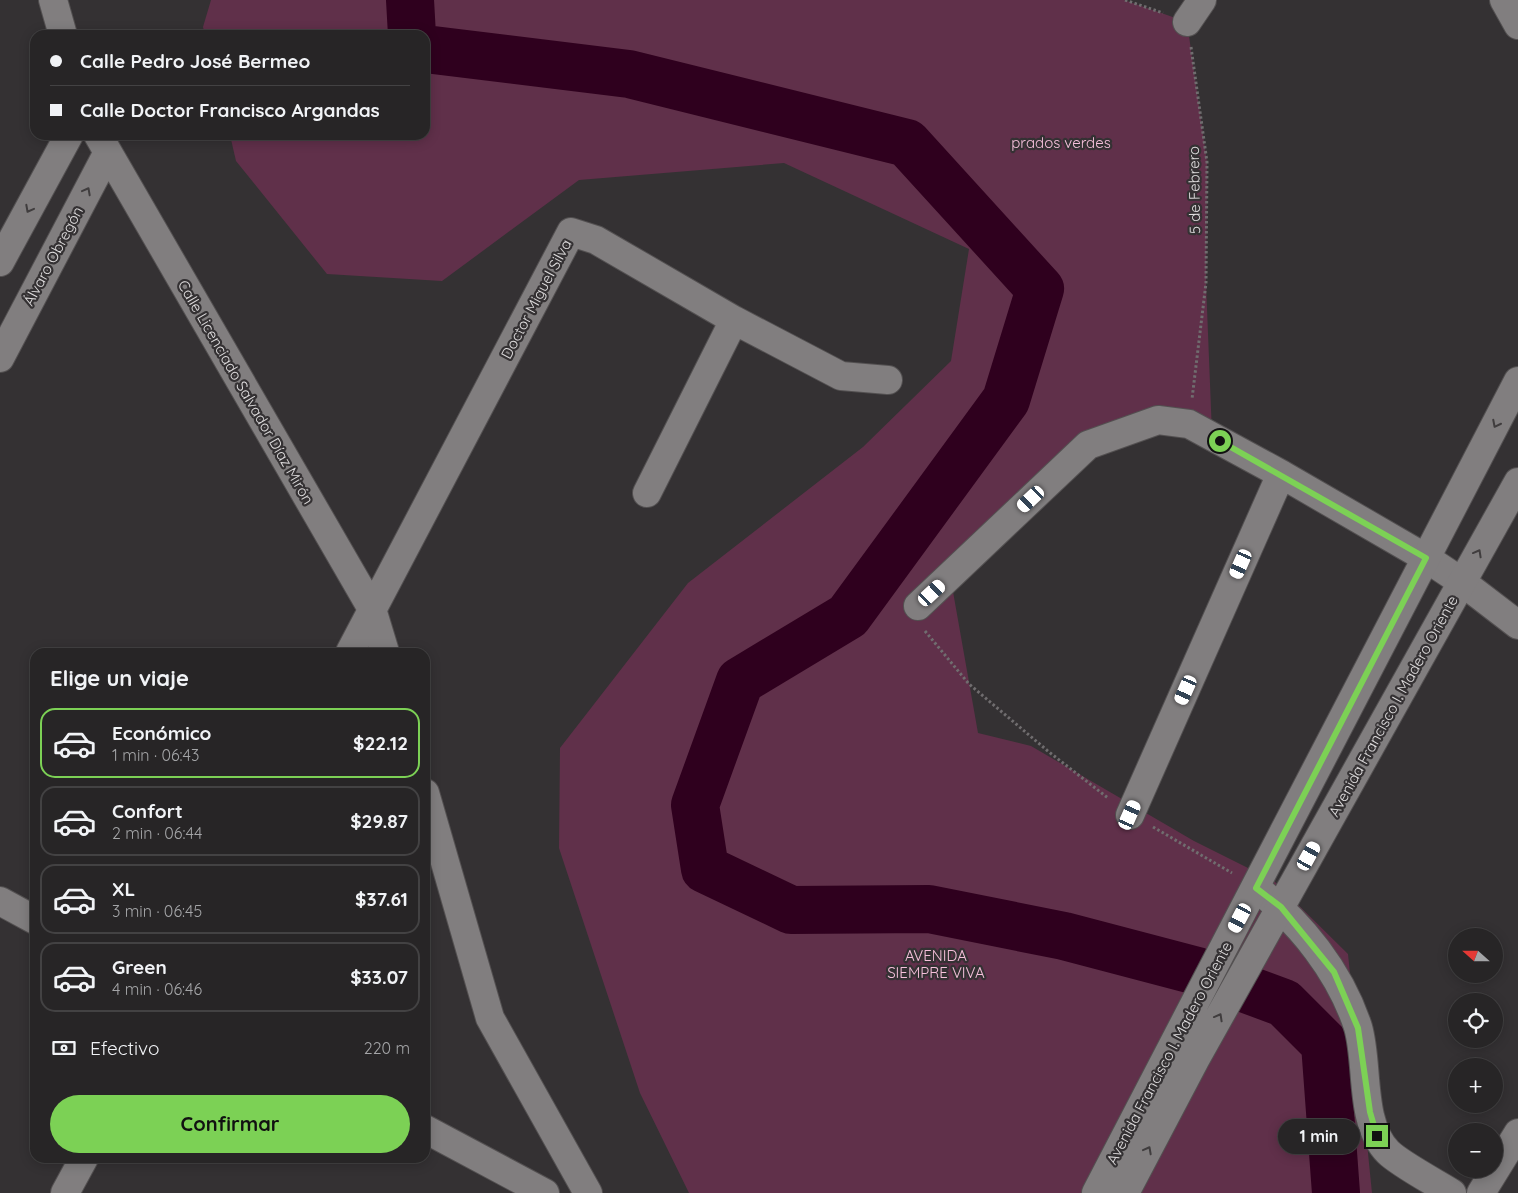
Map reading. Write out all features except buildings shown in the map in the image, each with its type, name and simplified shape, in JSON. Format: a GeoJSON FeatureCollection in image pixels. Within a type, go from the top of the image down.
{"type":"FeatureCollection","features":[{"type":"Feature","properties":{"kind":"street"},"geometry":{"type":"LineString","coordinates":[[53,0],[62,30]]}},
{"type":"Feature","properties":{"kind":"street"},"geometry":{"type":"LineString","coordinates":[[1504,0],[1518,24]]}},
{"type":"Feature","properties":{"kind":"street"},"geometry":{"type":"LineString","coordinates":[[0,262],[66,140]]}},
{"type":"Feature","properties":{"kind":"street","name":"Álvaro Obregón"},"geometry":{"type":"LineString","coordinates":[[0,358],[102,144]]}},
{"type":"Feature","properties":{"kind":"street","name":"Calle Licenciado Salvador Díaz Mirón"},"geometry":{"type":"LineString","coordinates":[[102,144],[372,609],[384,648]]}},
{"type":"Feature","properties":{"kind":"street","name":"Doctor Miguel Silva"},"geometry":{"type":"LineString","coordinates":[[352,648],[571,232],[596,240],[734,320],[841,376],[888,380]]}},
{"type":"Feature","properties":{"kind":"street"},"geometry":{"type":"LineString","coordinates":[[647,493],[734,320]]}},
{"type":"Feature","properties":{"kind":"street","name":"Avenida Francisco I. Madero Oriente"},"geometry":{"type":"LineString","coordinates":[[1125,1193],[1184,1054],[1224,948],[1518,381]]}},
{"type":"Feature","properties":{"kind":"street"},"geometry":{"type":"LineString","coordinates":[[918,606],[1088,445],[1158,420],[1189,424],[1281,474],[1426,558],[1462,582],[1518,625]]}},
{"type":"Feature","properties":{"kind":"street"},"geometry":{"type":"LineString","coordinates":[[1130,815],[1281,474]]}},
{"type":"Feature","properties":{"kind":"street","name":"Avenida Francisco I. Madero Oriente"},"geometry":{"type":"LineString","coordinates":[[1096,1193],[1184,1054],[1250,962],[1518,482]]}},
{"type":"Feature","properties":{"kind":"street"},"geometry":{"type":"LineString","coordinates":[[430,810],[490,1018],[588,1193]]}},
{"type":"Feature","properties":{"kind":"street"},"geometry":{"type":"LineString","coordinates":[[1256,888],[1281,907],[1334,972],[1358,1028],[1370,1112],[1377,1136],[1388,1152],[1452,1193]]}},
{"type":"Feature","properties":{"kind":"street"},"geometry":{"type":"LineString","coordinates":[[0,902],[30,917]]}},
{"type":"Feature","properties":{"kind":"street"},"geometry":{"type":"LineString","coordinates":[[430,1132],[546,1193]]}},
{"type":"Feature","properties":{"kind":"street"},"geometry":{"type":"LineString","coordinates":[[1481,1193],[1518,1133]]}},
{"type":"Feature","properties":{"kind":"street"},"geometry":{"type":"LineString","coordinates":[[65,1193],[81,1163]]}},
{"type":"Feature","properties":{"kind":"path","name":"5 de Febrero"},"geometry":{"type":"LineString","coordinates":[[1125,0],[1194,11],[1207,162],[1206,283],[1189,424]]}},
{"type":"Feature","properties":{"kind":"path"},"geometry":{"type":"LineString","coordinates":[[918,606],[916,618],[921,627],[969,684],[1049,752],[1130,815],[1195,850],[1256,888]]}},
{"type":"Feature","properties":{"kind":"green space"},"geometry":{"type":"Polygon","coordinates":[[[211,0],[1124,0],[1187,22],[1207,162],[1206,283],[1212,434],[1151,424],[1080,454],[949,569],[978,733],[1031,746],[1194,841],[1274,881],[1348,954],[1372,1193],[689,1193],[640,1093],[559,848],[560,748],[688,583],[863,447],[951,361],[969,249],[784,163],[579,180],[442,281],[327,274],[236,161],[231,140],[430,140],[430,30],[204,30],[211,0]]]}},
{"type":"Feature","properties":{"kind":"waterway"},"geometry":{"type":"LineString","coordinates":[[410,0],[412,30]]}},
{"type":"Feature","properties":{"kind":"waterway"},"geometry":{"type":"LineString","coordinates":[[430,50],[629,74],[907,143],[1040,289],[1006,400],[848,616],[740,681],[695,805],[705,869],[791,910],[929,909],[1064,936],[1197,971],[1284,1003],[1325,1044],[1336,1193]]}},
{"type":"Feature","properties":{"kind":"route"},"geometry":{"type":"LineString","coordinates":[[1220,441],[1426,558],[1256,888],[1281,907],[1334,972],[1358,1028],[1370,1112],[1377,1136]]}},
{"type":"Feature","properties":{"kind":"park label","name":"prados verdes"},"geometry":{"type":"Point","coordinates":[1061,142]}},
{"type":"Feature","properties":{"kind":"park label","name":"AVENIDA SIEMPRE VIVA"},"geometry":{"type":"Point","coordinates":[936,964]}}]}
